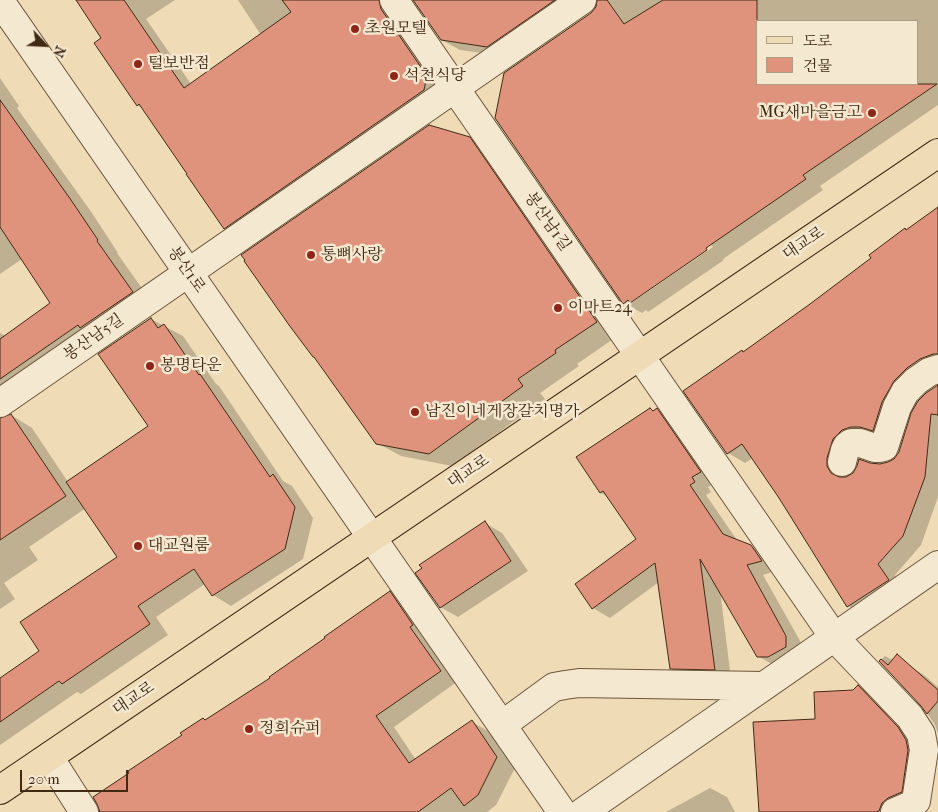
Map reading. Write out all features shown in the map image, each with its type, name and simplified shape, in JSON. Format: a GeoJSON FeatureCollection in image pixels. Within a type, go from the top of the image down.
{"type":"FeatureCollection","features":[{"type":"Feature","properties":{"kind":"main road","name":"대교로"},"geometry":{"type":"LineString","coordinates":[[0,790],[938,153]]}},
{"type":"Feature","properties":{"kind":"street","name":"봉산남1길"},"geometry":{"type":"LineString","coordinates":[[394,0],[834,637],[910,717],[921,734],[923,744]]}},
{"type":"Feature","properties":{"kind":"street"},"geometry":{"type":"LineString","coordinates":[[188,273],[582,0]]}},
{"type":"Feature","properties":{"kind":"street","name":"봉산1로"},"geometry":{"type":"LineString","coordinates":[[0,1],[562,812]]}},
{"type":"Feature","properties":{"kind":"street","name":"봉산남5길"},"geometry":{"type":"LineString","coordinates":[[0,403],[188,273]]}},
{"type":"Feature","properties":{"kind":"street"},"geometry":{"type":"LineString","coordinates":[[842,462],[845,450],[851,443],[860,443],[875,448],[884,446],[897,408],[905,392],[928,372],[938,369]]}},
{"type":"Feature","properties":{"kind":"street"},"geometry":{"type":"LineString","coordinates":[[583,812],[938,565]]}},
{"type":"Feature","properties":{"kind":"street"},"geometry":{"type":"LineString","coordinates":[[502,725],[554,687],[565,685],[579,683],[763,686]]}},
{"type":"Feature","properties":{"kind":"street"},"geometry":{"type":"LineString","coordinates":[[909,808],[924,750],[923,744],[938,721]]}},
{"type":"Feature","properties":{"kind":"street"},"geometry":{"type":"LineString","coordinates":[[48,757],[84,812]]}},
{"type":"Feature","properties":{"kind":"building"},"geometry":{"type":"Polygon","coordinates":[[[76,0],[124,0],[184,88],[291,12],[282,0],[379,0],[381,9],[427,76],[424,90],[224,229],[139,104],[137,106],[94,43],[101,38],[76,0]]]}},
{"type":"Feature","properties":{"kind":"building"},"geometry":{"type":"Polygon","coordinates":[[[413,0],[555,0],[487,47],[441,40],[413,0]]]}},
{"type":"Feature","properties":{"kind":"building"},"geometry":{"type":"Polygon","coordinates":[[[597,0],[607,0],[624,24],[663,0],[757,0],[756,85],[937,84],[803,175],[806,179],[706,248],[707,250],[630,303],[628,300],[623,304],[495,118],[504,73],[591,13],[596,7],[597,0]]]}},
{"type":"Feature","properties":{"kind":"building"},"geometry":{"type":"Polygon","coordinates":[[[0,100],[133,292],[80,328],[78,325],[0,379],[0,339],[50,303],[0,227],[0,100]]]}},
{"type":"Feature","properties":{"kind":"building"},"geometry":{"type":"Polygon","coordinates":[[[429,125],[470,137],[597,322],[555,350],[556,353],[518,379],[523,386],[429,454],[376,444],[289,325],[241,255],[429,125]]]}},
{"type":"Feature","properties":{"kind":"building"},"geometry":{"type":"Polygon","coordinates":[[[938,207],[938,354],[920,359],[907,368],[894,381],[882,402],[873,431],[860,427],[842,430],[833,439],[827,458],[827,466],[831,473],[839,477],[846,477],[853,473],[859,459],[880,464],[894,459],[899,452],[911,413],[918,401],[938,385],[938,415],[931,414],[925,477],[903,536],[878,564],[889,580],[847,607],[779,498],[742,444],[727,454],[683,391],[742,350],[743,352],[810,304],[871,258],[869,255],[905,228],[906,230],[938,207]]]}},
{"type":"Feature","properties":{"kind":"building"},"geometry":{"type":"Polygon","coordinates":[[[151,318],[158,328],[164,324],[270,477],[273,474],[295,507],[285,549],[212,596],[194,569],[138,606],[150,624],[62,684],[59,681],[0,722],[0,678],[39,651],[20,622],[117,557],[66,482],[148,426],[98,354],[151,318]]]}},
{"type":"Feature","properties":{"kind":"building"},"geometry":{"type":"Polygon","coordinates":[[[650,408],[653,411],[657,408],[701,472],[692,477],[695,482],[690,485],[723,534],[751,545],[762,561],[747,565],[786,636],[786,647],[768,657],[757,657],[700,559],[715,670],[670,669],[655,563],[592,609],[575,584],[636,539],[603,491],[600,493],[576,457],[650,408]]]}},
{"type":"Feature","properties":{"kind":"building"},"geometry":{"type":"Polygon","coordinates":[[[11,414],[66,496],[0,540],[0,418],[11,414]]]}},
{"type":"Feature","properties":{"kind":"building"},"geometry":{"type":"Polygon","coordinates":[[[485,521],[511,561],[440,608],[415,573],[422,568],[419,565],[485,521]]]}},
{"type":"Feature","properties":{"kind":"building"},"geometry":{"type":"Polygon","coordinates":[[[390,591],[413,625],[410,627],[441,671],[376,716],[409,763],[472,720],[497,757],[478,795],[464,806],[451,788],[418,812],[100,812],[93,797],[182,735],[180,733],[203,718],[205,720],[270,678],[390,591]]]}},
{"type":"Feature","properties":{"kind":"building"},"geometry":{"type":"Polygon","coordinates":[[[897,654],[938,690],[938,701],[927,714],[879,661],[881,659],[888,665],[897,654]]]}},
{"type":"Feature","properties":{"kind":"building"},"geometry":{"type":"Polygon","coordinates":[[[858,685],[898,727],[906,740],[908,750],[902,792],[888,798],[882,803],[879,811],[876,812],[759,812],[753,722],[815,719],[814,692],[853,690],[858,685]]]}},
{"type":"Feature","properties":{"kind":"place","name":"초원모텔"},"geometry":{"type":"Point","coordinates":[355,29]}},
{"type":"Feature","properties":{"kind":"place","name":"털보반점"},"geometry":{"type":"Point","coordinates":[138,64]}},
{"type":"Feature","properties":{"kind":"place","name":"석천식당"},"geometry":{"type":"Point","coordinates":[394,76]}},
{"type":"Feature","properties":{"kind":"place","name":"MG새마을금고"},"geometry":{"type":"Point","coordinates":[872,113]}},
{"type":"Feature","properties":{"kind":"place","name":"통뼈사랑"},"geometry":{"type":"Point","coordinates":[311,255]}},
{"type":"Feature","properties":{"kind":"place","name":"이마트24"},"geometry":{"type":"Point","coordinates":[558,308]}},
{"type":"Feature","properties":{"kind":"place","name":"봉명타운"},"geometry":{"type":"Point","coordinates":[150,366]}},
{"type":"Feature","properties":{"kind":"place","name":"남진이네게장갈치명가"},"geometry":{"type":"Point","coordinates":[415,412]}},
{"type":"Feature","properties":{"kind":"place","name":"대교원룸"},"geometry":{"type":"Point","coordinates":[138,546]}},
{"type":"Feature","properties":{"kind":"place","name":"정희슈퍼"},"geometry":{"type":"Point","coordinates":[249,729]}}]}
